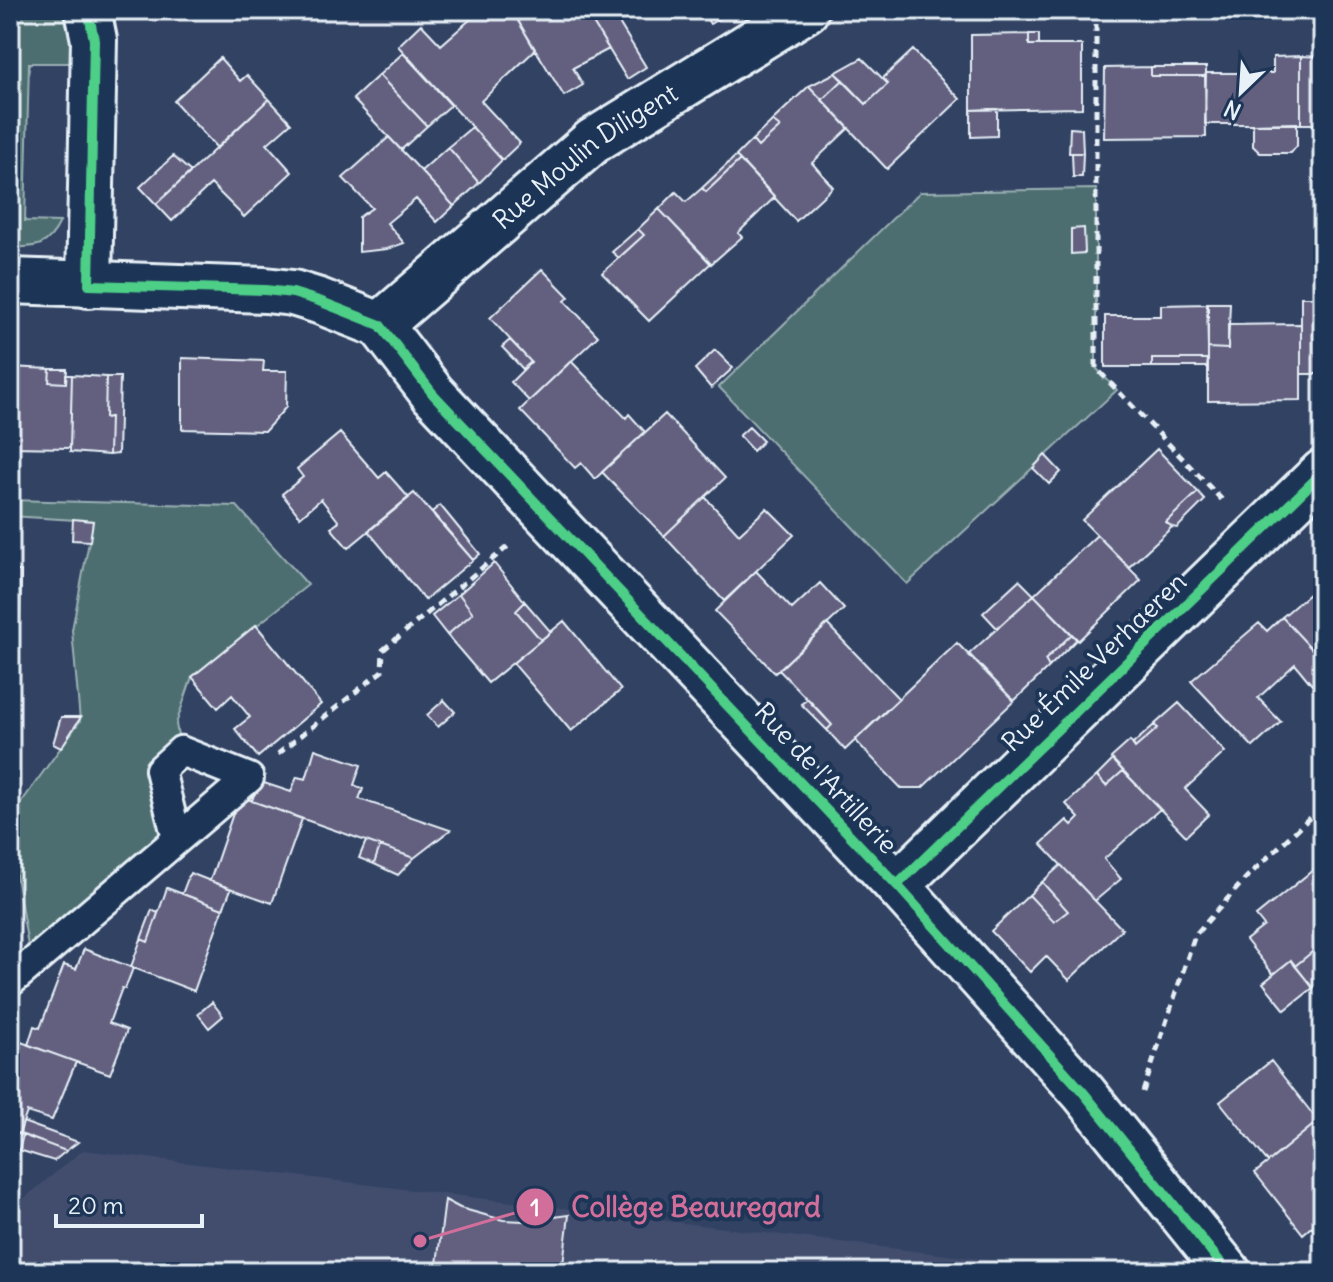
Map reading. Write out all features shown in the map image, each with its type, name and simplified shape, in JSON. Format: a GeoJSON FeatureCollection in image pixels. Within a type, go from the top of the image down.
{"type":"FeatureCollection","features":[{"type":"Feature","properties":{"kind":"street"},"geometry":{"type":"LineString","coordinates":[[88,10],[94,40],[89,285]]}},
{"type":"Feature","properties":{"kind":"street","name":"Rue Moulin Diligent"},"geometry":{"type":"LineString","coordinates":[[380,325],[593,141],[806,10]]}},
{"type":"Feature","properties":{"kind":"street"},"geometry":{"type":"LineString","coordinates":[[10,281],[293,293],[380,325]]}},
{"type":"Feature","properties":{"kind":"street","name":"Rue de l'Artillerie"},"geometry":{"type":"LineString","coordinates":[[380,325],[433,394],[897,885],[1083,1092],[1228,1272]]}},
{"type":"Feature","properties":{"kind":"street","name":"Rue Émile Verhaeren"},"geometry":{"type":"LineString","coordinates":[[897,885],[1323,472]]}},
{"type":"Feature","properties":{"kind":"lane"},"geometry":{"type":"LineString","coordinates":[[10,982],[249,778],[181,751],[160,770],[177,839]]}},
{"type":"Feature","properties":{"kind":"path"},"geometry":{"type":"LineString","coordinates":[[1096,10],[1096,368],[1256,535]]}},
{"type":"Feature","properties":{"kind":"path"},"geometry":{"type":"LineString","coordinates":[[249,778],[382,671],[383,650],[548,514]]}},
{"type":"Feature","properties":{"kind":"path"},"geometry":{"type":"LineString","coordinates":[[1126,1146],[1195,935],[1247,877],[1323,805]]}},
{"type":"Feature","properties":{"kind":"shaded area"},"geometry":{"type":"Polygon","coordinates":[[[83,1150],[1086,1272],[10,1272],[10,1210],[83,1150]]]}},
{"type":"Feature","properties":{"kind":"green space"},"geometry":{"type":"Polygon","coordinates":[[[10,10],[20,16],[27,10],[65,10],[77,63],[29,63],[25,221],[60,222],[46,241],[27,247],[10,247],[10,10]]]}},
{"type":"Feature","properties":{"kind":"green space"},"geometry":{"type":"Polygon","coordinates":[[[1096,189],[1096,368],[1117,390],[907,584],[719,387],[920,192],[1096,189]]]}},
{"type":"Feature","properties":{"kind":"green space"},"geometry":{"type":"Polygon","coordinates":[[[10,500],[237,506],[308,585],[192,677],[176,724],[181,751],[160,770],[177,839],[31,963],[10,841],[10,818],[80,721],[72,630],[93,521],[10,516],[10,500]]]}},
{"type":"Feature","properties":{"kind":"building"},"geometry":{"type":"Polygon","coordinates":[[[252,10],[273,10],[262,20],[252,10]]]}},
{"type":"Feature","properties":{"kind":"building"},"geometry":{"type":"Polygon","coordinates":[[[481,10],[512,10],[535,50],[481,101],[520,143],[502,160],[398,46],[421,24],[441,45],[481,10]]]}},
{"type":"Feature","properties":{"kind":"building"},"geometry":{"type":"Polygon","coordinates":[[[536,10],[585,10],[609,49],[573,68],[583,85],[564,96],[518,21],[536,10]]]}},
{"type":"Feature","properties":{"kind":"building"},"geometry":{"type":"Polygon","coordinates":[[[585,10],[637,10],[618,21],[646,67],[627,79],[585,10]]]}},
{"type":"Feature","properties":{"kind":"building"},"geometry":{"type":"Polygon","coordinates":[[[701,10],[729,10],[730,12],[710,24],[701,10]]]}},
{"type":"Feature","properties":{"kind":"building"},"geometry":{"type":"Polygon","coordinates":[[[1029,34],[1039,34],[1039,45],[1029,45],[1029,34]]]}},
{"type":"Feature","properties":{"kind":"building"},"geometry":{"type":"Polygon","coordinates":[[[1029,34],[1029,45],[1082,45],[1082,108],[971,110],[971,35],[1029,34]]]}},
{"type":"Feature","properties":{"kind":"building"},"geometry":{"type":"Polygon","coordinates":[[[913,50],[960,99],[887,169],[822,100],[843,80],[866,104],[888,84],[883,78],[913,50]]]}},
{"type":"Feature","properties":{"kind":"building"},"geometry":{"type":"Polygon","coordinates":[[[403,53],[451,105],[427,126],[379,75],[403,53]]]}},
{"type":"Feature","properties":{"kind":"building"},"geometry":{"type":"Polygon","coordinates":[[[1301,56],[1301,124],[1205,124],[1206,73],[1273,73],[1273,57],[1301,56]]]}},
{"type":"Feature","properties":{"kind":"building"},"geometry":{"type":"Polygon","coordinates":[[[1301,56],[1323,57],[1323,124],[1301,124],[1301,56]]]}},
{"type":"Feature","properties":{"kind":"building"},"geometry":{"type":"Polygon","coordinates":[[[220,58],[240,81],[247,75],[269,99],[217,148],[174,101],[220,58]]]}},
{"type":"Feature","properties":{"kind":"building"},"geometry":{"type":"Polygon","coordinates":[[[862,58],[888,84],[866,104],[835,73],[862,58]]]}},
{"type":"Feature","properties":{"kind":"building"},"geometry":{"type":"Polygon","coordinates":[[[1151,67],[1206,67],[1206,73],[1205,76],[1151,76],[1151,67]]]}},
{"type":"Feature","properties":{"kind":"building"},"geometry":{"type":"Polygon","coordinates":[[[1151,67],[1151,76],[1205,76],[1206,137],[1104,138],[1105,68],[1151,67]]]}},
{"type":"Feature","properties":{"kind":"building"},"geometry":{"type":"Polygon","coordinates":[[[835,73],[843,80],[822,100],[809,86],[835,73]]]}},
{"type":"Feature","properties":{"kind":"building"},"geometry":{"type":"Polygon","coordinates":[[[379,75],[427,126],[401,150],[353,99],[379,75]]]}},
{"type":"Feature","properties":{"kind":"building"},"geometry":{"type":"Polygon","coordinates":[[[809,86],[849,128],[812,163],[833,187],[796,221],[736,156],[752,140],[758,147],[780,127],[772,121],[809,86]]]}},
{"type":"Feature","properties":{"kind":"building"},"geometry":{"type":"Polygon","coordinates":[[[269,99],[291,123],[267,144],[292,172],[244,217],[211,184],[172,221],[156,204],[269,99]]]}},
{"type":"Feature","properties":{"kind":"building"},"geometry":{"type":"Polygon","coordinates":[[[997,109],[997,136],[971,137],[971,110],[997,109]]]}},
{"type":"Feature","properties":{"kind":"building"},"geometry":{"type":"Polygon","coordinates":[[[772,121],[780,127],[758,147],[752,140],[772,121]]]}},
{"type":"Feature","properties":{"kind":"building"},"geometry":{"type":"Polygon","coordinates":[[[1297,123],[1297,146],[1291,153],[1260,153],[1253,146],[1253,124],[1297,123]]]}},
{"type":"Feature","properties":{"kind":"building"},"geometry":{"type":"Polygon","coordinates":[[[472,127],[502,160],[479,183],[448,147],[472,127]]]}},
{"type":"Feature","properties":{"kind":"building"},"geometry":{"type":"Polygon","coordinates":[[[1070,128],[1082,129],[1083,153],[1069,153],[1070,128]]]}},
{"type":"Feature","properties":{"kind":"building"},"geometry":{"type":"Polygon","coordinates":[[[389,137],[454,206],[437,222],[416,199],[387,223],[404,243],[387,249],[359,252],[359,217],[372,208],[343,178],[389,137]]]}},
{"type":"Feature","properties":{"kind":"building"},"geometry":{"type":"Polygon","coordinates":[[[448,147],[479,183],[454,206],[421,171],[448,147]]]}},
{"type":"Feature","properties":{"kind":"building"},"geometry":{"type":"Polygon","coordinates":[[[1072,153],[1083,153],[1082,177],[1073,177],[1072,153]]]}},
{"type":"Feature","properties":{"kind":"building"},"geometry":{"type":"Polygon","coordinates":[[[173,156],[191,172],[156,204],[140,187],[173,156]]]}},
{"type":"Feature","properties":{"kind":"building"},"geometry":{"type":"Polygon","coordinates":[[[736,156],[740,160],[706,192],[702,188],[736,156]]]}},
{"type":"Feature","properties":{"kind":"building"},"geometry":{"type":"Polygon","coordinates":[[[740,160],[775,197],[738,233],[742,237],[711,264],[659,209],[676,192],[686,202],[702,188],[706,192],[740,160]]]}},
{"type":"Feature","properties":{"kind":"building"},"geometry":{"type":"Polygon","coordinates":[[[659,209],[711,263],[649,321],[602,273],[644,235],[638,229],[659,209]]]}},
{"type":"Feature","properties":{"kind":"building"},"geometry":{"type":"Polygon","coordinates":[[[1084,228],[1085,253],[1071,254],[1071,229],[1084,228]]]}},
{"type":"Feature","properties":{"kind":"building"},"geometry":{"type":"Polygon","coordinates":[[[638,229],[644,235],[619,258],[612,252],[638,229]]]}},
{"type":"Feature","properties":{"kind":"building"},"geometry":{"type":"Polygon","coordinates":[[[542,269],[569,297],[565,301],[598,336],[529,401],[511,382],[531,362],[490,318],[542,269]]]}},
{"type":"Feature","properties":{"kind":"building"},"geometry":{"type":"Polygon","coordinates":[[[1301,297],[1323,297],[1323,374],[1301,374],[1301,297]]]}},
{"type":"Feature","properties":{"kind":"building"},"geometry":{"type":"Polygon","coordinates":[[[1207,303],[1230,303],[1228,349],[1208,348],[1207,303]]]}},
{"type":"Feature","properties":{"kind":"building"},"geometry":{"type":"Polygon","coordinates":[[[1208,304],[1208,359],[1152,359],[1152,367],[1105,367],[1105,316],[1161,316],[1161,305],[1208,304]]]}},
{"type":"Feature","properties":{"kind":"building"},"geometry":{"type":"Polygon","coordinates":[[[1301,324],[1301,400],[1208,401],[1208,348],[1228,349],[1228,325],[1301,324]]]}},
{"type":"Feature","properties":{"kind":"building"},"geometry":{"type":"Polygon","coordinates":[[[510,340],[531,362],[523,369],[502,347],[510,340]]]}},
{"type":"Feature","properties":{"kind":"building"},"geometry":{"type":"Polygon","coordinates":[[[715,350],[733,368],[711,388],[695,369],[715,350]]]}},
{"type":"Feature","properties":{"kind":"building"},"geometry":{"type":"Polygon","coordinates":[[[182,358],[264,361],[263,371],[287,371],[286,407],[265,431],[182,429],[182,358]]]}},
{"type":"Feature","properties":{"kind":"building"},"geometry":{"type":"Polygon","coordinates":[[[1152,359],[1208,359],[1207,367],[1152,367],[1152,359]]]}},
{"type":"Feature","properties":{"kind":"building"},"geometry":{"type":"Polygon","coordinates":[[[571,361],[626,418],[629,414],[645,432],[595,479],[581,463],[575,468],[520,410],[571,361]]]}},
{"type":"Feature","properties":{"kind":"building"},"geometry":{"type":"Polygon","coordinates":[[[10,367],[50,369],[49,382],[66,383],[66,375],[72,375],[70,448],[10,447],[10,367]]]}},
{"type":"Feature","properties":{"kind":"building"},"geometry":{"type":"Polygon","coordinates":[[[50,369],[67,369],[66,383],[49,382],[50,369]]]}},
{"type":"Feature","properties":{"kind":"building"},"geometry":{"type":"Polygon","coordinates":[[[72,375],[106,377],[105,418],[110,417],[109,455],[70,452],[72,375]]]}},
{"type":"Feature","properties":{"kind":"building"},"geometry":{"type":"Polygon","coordinates":[[[106,377],[120,377],[118,454],[109,455],[110,417],[105,418],[106,377]]]}},
{"type":"Feature","properties":{"kind":"building"},"geometry":{"type":"Polygon","coordinates":[[[665,414],[725,478],[664,536],[602,472],[665,414]]]}},
{"type":"Feature","properties":{"kind":"building"},"geometry":{"type":"Polygon","coordinates":[[[749,427],[763,441],[753,451],[739,436],[749,427]]]}},
{"type":"Feature","properties":{"kind":"building"},"geometry":{"type":"Polygon","coordinates":[[[340,433],[379,478],[386,472],[409,498],[348,548],[331,528],[339,522],[321,499],[300,517],[282,494],[303,477],[297,469],[340,433]]]}},
{"type":"Feature","properties":{"kind":"building"},"geometry":{"type":"Polygon","coordinates":[[[1157,449],[1198,492],[1166,522],[1172,527],[1129,567],[1082,520],[1157,449]]]}},
{"type":"Feature","properties":{"kind":"building"},"geometry":{"type":"Polygon","coordinates":[[[1045,455],[1061,472],[1049,484],[1033,468],[1045,455]]]}},
{"type":"Feature","properties":{"kind":"building"},"geometry":{"type":"Polygon","coordinates":[[[1198,492],[1205,500],[1177,528],[1166,522],[1198,492]]]}},
{"type":"Feature","properties":{"kind":"building"},"geometry":{"type":"Polygon","coordinates":[[[414,493],[473,560],[425,600],[368,531],[414,493]]]}},
{"type":"Feature","properties":{"kind":"building"},"geometry":{"type":"Polygon","coordinates":[[[705,497],[739,534],[767,508],[794,535],[724,601],[664,536],[705,497]]]}},
{"type":"Feature","properties":{"kind":"building"},"geometry":{"type":"Polygon","coordinates":[[[440,505],[480,554],[473,560],[432,512],[440,505]]]}},
{"type":"Feature","properties":{"kind":"building"},"geometry":{"type":"Polygon","coordinates":[[[73,519],[93,521],[90,541],[72,540],[73,519]]]}},
{"type":"Feature","properties":{"kind":"building"},"geometry":{"type":"Polygon","coordinates":[[[1097,535],[1141,580],[1078,641],[1034,595],[1097,535]]]}},
{"type":"Feature","properties":{"kind":"building"},"geometry":{"type":"Polygon","coordinates":[[[494,563],[525,602],[516,611],[541,640],[488,683],[447,635],[473,613],[459,594],[494,563]]]}},
{"type":"Feature","properties":{"kind":"building"},"geometry":{"type":"Polygon","coordinates":[[[10,571],[21,571],[20,623],[10,623],[10,571]]]}},
{"type":"Feature","properties":{"kind":"building"},"geometry":{"type":"Polygon","coordinates":[[[756,571],[792,609],[820,583],[844,609],[775,673],[715,611],[756,571]]]}},
{"type":"Feature","properties":{"kind":"building"},"geometry":{"type":"Polygon","coordinates":[[[1019,580],[1034,595],[997,628],[983,613],[1019,580]]]}},
{"type":"Feature","properties":{"kind":"building"},"geometry":{"type":"Polygon","coordinates":[[[1323,582],[1323,661],[1282,617],[1323,582]]]}},
{"type":"Feature","properties":{"kind":"building"},"geometry":{"type":"Polygon","coordinates":[[[459,594],[473,613],[447,635],[432,616],[459,594]]]}},
{"type":"Feature","properties":{"kind":"building"},"geometry":{"type":"Polygon","coordinates":[[[1034,595],[1072,634],[1045,660],[1049,667],[1014,701],[969,654],[1034,595]]]}},
{"type":"Feature","properties":{"kind":"building"},"geometry":{"type":"Polygon","coordinates":[[[525,602],[551,632],[541,640],[516,611],[525,602]]]}},
{"type":"Feature","properties":{"kind":"building"},"geometry":{"type":"Polygon","coordinates":[[[1282,617],[1323,661],[1323,675],[1312,685],[1295,664],[1258,698],[1281,722],[1253,747],[1191,681],[1259,623],[1267,631],[1282,617]]]}},
{"type":"Feature","properties":{"kind":"building"},"geometry":{"type":"Polygon","coordinates":[[[564,621],[621,690],[571,731],[513,663],[564,621]]]}},
{"type":"Feature","properties":{"kind":"building"},"geometry":{"type":"Polygon","coordinates":[[[827,624],[899,699],[845,750],[827,730],[832,725],[779,670],[827,624]]]}},
{"type":"Feature","properties":{"kind":"building"},"geometry":{"type":"Polygon","coordinates":[[[256,625],[321,704],[258,757],[235,729],[250,717],[232,695],[218,708],[192,677],[256,625]]]}},
{"type":"Feature","properties":{"kind":"building"},"geometry":{"type":"Polygon","coordinates":[[[1072,634],[1077,639],[1049,667],[1045,660],[1072,634]]]}},
{"type":"Feature","properties":{"kind":"building"},"geometry":{"type":"Polygon","coordinates":[[[957,643],[1014,701],[922,788],[901,788],[855,740],[957,643]]]}},
{"type":"Feature","properties":{"kind":"building"},"geometry":{"type":"Polygon","coordinates":[[[808,699],[832,725],[827,730],[801,704],[808,699]]]}},
{"type":"Feature","properties":{"kind":"building"},"geometry":{"type":"Polygon","coordinates":[[[444,700],[455,712],[438,727],[427,715],[444,700]]]}},
{"type":"Feature","properties":{"kind":"building"},"geometry":{"type":"Polygon","coordinates":[[[1179,703],[1225,752],[1185,789],[1209,814],[1186,836],[1111,758],[1130,741],[1135,748],[1158,728],[1154,725],[1179,703]]]}},
{"type":"Feature","properties":{"kind":"building"},"geometry":{"type":"Polygon","coordinates":[[[61,717],[81,717],[61,748],[53,744],[61,717]]]}},
{"type":"Feature","properties":{"kind":"building"},"geometry":{"type":"Polygon","coordinates":[[[1154,725],[1158,728],[1135,748],[1133,744],[1154,725]]]}},
{"type":"Feature","properties":{"kind":"building"},"geometry":{"type":"Polygon","coordinates":[[[315,749],[361,765],[354,785],[363,789],[359,799],[450,830],[414,858],[252,801],[258,781],[291,792],[297,777],[306,779],[315,749]]]}},
{"type":"Feature","properties":{"kind":"building"},"geometry":{"type":"Polygon","coordinates":[[[1113,760],[1123,771],[1106,786],[1097,776],[1113,760]]]}},
{"type":"Feature","properties":{"kind":"building"},"geometry":{"type":"Polygon","coordinates":[[[1123,771],[1160,809],[1104,859],[1121,879],[1095,901],[1041,844],[1067,820],[1072,825],[1079,818],[1066,804],[1097,776],[1106,786],[1123,771]]]}},
{"type":"Feature","properties":{"kind":"building"},"geometry":{"type":"Polygon","coordinates":[[[239,796],[302,819],[272,903],[210,881],[239,796]]]}},
{"type":"Feature","properties":{"kind":"building"},"geometry":{"type":"Polygon","coordinates":[[[366,841],[380,846],[374,864],[359,858],[366,841]]]}},
{"type":"Feature","properties":{"kind":"building"},"geometry":{"type":"Polygon","coordinates":[[[380,846],[414,858],[398,875],[374,864],[380,846]]]}},
{"type":"Feature","properties":{"kind":"building"},"geometry":{"type":"Polygon","coordinates":[[[1061,865],[1122,929],[1069,980],[1046,956],[1030,972],[991,931],[1029,895],[1054,922],[1068,911],[1042,882],[1061,865]]]}},
{"type":"Feature","properties":{"kind":"building"},"geometry":{"type":"Polygon","coordinates":[[[1318,866],[1323,873],[1323,943],[1295,966],[1291,960],[1273,974],[1246,940],[1264,926],[1256,916],[1318,866]]]}},
{"type":"Feature","properties":{"kind":"building"},"geometry":{"type":"Polygon","coordinates":[[[190,873],[231,889],[223,909],[182,894],[190,873]]]}},
{"type":"Feature","properties":{"kind":"building"},"geometry":{"type":"Polygon","coordinates":[[[1042,882],[1068,911],[1054,922],[1029,895],[1042,882]]]}},
{"type":"Feature","properties":{"kind":"building"},"geometry":{"type":"Polygon","coordinates":[[[167,888],[223,909],[194,991],[131,967],[141,939],[148,942],[167,888]]]}},
{"type":"Feature","properties":{"kind":"building"},"geometry":{"type":"Polygon","coordinates":[[[152,910],[158,913],[148,942],[141,939],[152,910]]]}},
{"type":"Feature","properties":{"kind":"building"},"geometry":{"type":"Polygon","coordinates":[[[1323,943],[1323,981],[1313,988],[1295,966],[1323,943]]]}},
{"type":"Feature","properties":{"kind":"building"},"geometry":{"type":"Polygon","coordinates":[[[84,949],[133,968],[109,1023],[127,1030],[110,1074],[28,1045],[34,1026],[40,1028],[64,965],[76,969],[84,949]]]}},
{"type":"Feature","properties":{"kind":"building"},"geometry":{"type":"Polygon","coordinates":[[[1291,960],[1313,988],[1285,1010],[1263,983],[1291,960]]]}},
{"type":"Feature","properties":{"kind":"building"},"geometry":{"type":"Polygon","coordinates":[[[212,1002],[223,1016],[209,1028],[198,1014],[212,1002]]]}},
{"type":"Feature","properties":{"kind":"building"},"geometry":{"type":"Polygon","coordinates":[[[10,1038],[76,1062],[52,1120],[27,1112],[19,1134],[10,1131],[10,1038]]]}},
{"type":"Feature","properties":{"kind":"building"},"geometry":{"type":"Polygon","coordinates":[[[1271,1061],[1318,1121],[1268,1162],[1220,1102],[1271,1061]]]}},
{"type":"Feature","properties":{"kind":"building"},"geometry":{"type":"Polygon","coordinates":[[[23,1122],[78,1142],[66,1151],[19,1134],[23,1122]]]}},
{"type":"Feature","properties":{"kind":"building"},"geometry":{"type":"Polygon","coordinates":[[[1317,1122],[1323,1130],[1323,1217],[1303,1234],[1255,1173],[1317,1122]]]}},
{"type":"Feature","properties":{"kind":"building"},"geometry":{"type":"Polygon","coordinates":[[[23,1135],[66,1151],[54,1161],[19,1150],[23,1135]]]}},
{"type":"Feature","properties":{"kind":"building"},"geometry":{"type":"Polygon","coordinates":[[[445,1200],[460,1208],[503,1220],[524,1221],[569,1215],[562,1272],[436,1272],[445,1200]]]}},
{"type":"Feature","properties":{"kind":"building"},"geometry":{"type":"Polygon","coordinates":[[[1323,1217],[1323,1241],[1312,1227],[1323,1217]]]}},
{"type":"Feature","properties":{"kind":"cycle path"},"geometry":{"type":"LineString","coordinates":[[88,10],[94,40],[89,285],[293,293],[380,325],[433,394],[897,885],[1083,1092],[1228,1272]]}},
{"type":"Feature","properties":{"kind":"cycle path"},"geometry":{"type":"LineString","coordinates":[[897,885],[1323,472]]}},
{"type":"Feature","properties":{"kind":"place","name":"Collège Beauregard"},"geometry":{"type":"Point","coordinates":[420,1241]}}]}
